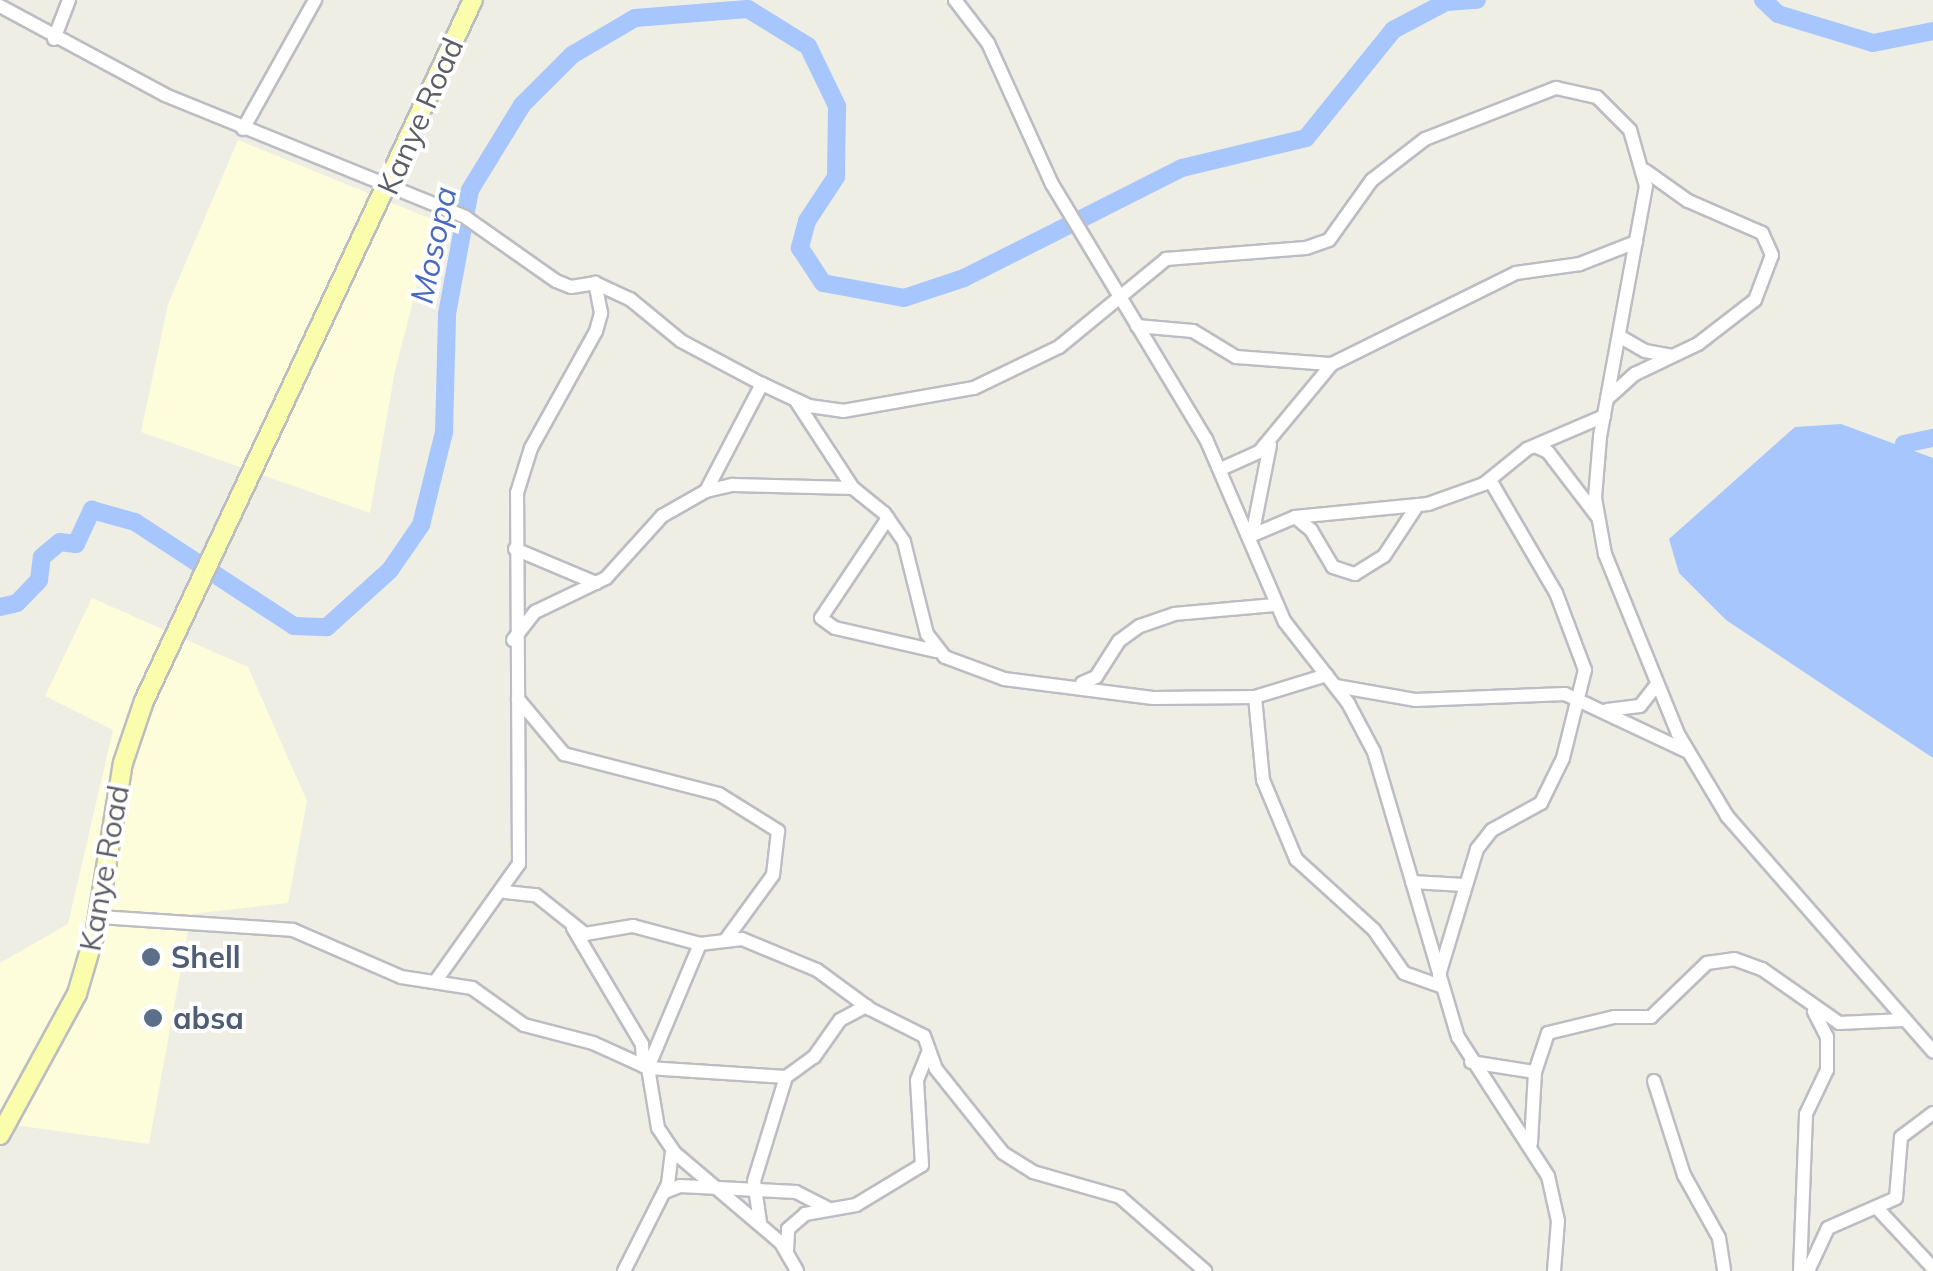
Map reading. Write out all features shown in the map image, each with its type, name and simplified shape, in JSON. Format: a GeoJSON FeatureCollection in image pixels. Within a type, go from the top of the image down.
{"type":"FeatureCollection","features":[{"type":"Feature","properties":{"kind":"main road","name":"Kanye Road"},"geometry":{"type":"LineString","coordinates":[[1,1132],[77,994],[98,917],[123,763],[194,594],[473,0]]}},
{"type":"Feature","properties":{"kind":"street"},"geometry":{"type":"LineString","coordinates":[[54,39],[69,0]]}},
{"type":"Feature","properties":{"kind":"street"},"geometry":{"type":"LineString","coordinates":[[243,129],[316,0]]}},
{"type":"Feature","properties":{"kind":"street"},"geometry":{"type":"LineString","coordinates":[[955,0],[1004,71],[1052,184],[1221,469],[1276,604],[1331,680],[1374,752],[1441,981],[1472,1062],[1531,1144],[1557,1202],[1554,1271]]}},
{"type":"Feature","properties":{"kind":"street"},"geometry":{"type":"LineString","coordinates":[[0,6],[54,39],[243,129],[465,216],[556,280],[572,287],[595,283],[630,299],[681,341],[796,401],[860,410],[974,388],[1042,358],[1147,270],[1180,255],[1306,248],[1330,240],[1372,180],[1425,139],[1556,88],[1584,90],[1614,110],[1630,130],[1646,171],[1604,416],[1597,516],[1612,572],[1688,752],[1727,816],[1933,1051]]}},
{"type":"Feature","properties":{"kind":"street"},"geometry":{"type":"LineString","coordinates":[[1607,399],[1635,374],[1676,356],[1756,300],[1766,280],[1770,241],[1735,217],[1676,194],[1646,171]]}},
{"type":"Feature","properties":{"kind":"street"},"geometry":{"type":"LineString","coordinates":[[1221,469],[1244,462],[1273,438],[1332,364],[1516,273],[1580,264],[1636,242]]}},
{"type":"Feature","properties":{"kind":"street"},"geometry":{"type":"LineString","coordinates":[[435,982],[505,892],[521,849],[513,640],[517,494],[531,448],[600,318],[595,283]]}},
{"type":"Feature","properties":{"kind":"street"},"geometry":{"type":"LineString","coordinates":[[1136,326],[1194,331],[1246,359],[1332,364]]}},
{"type":"Feature","properties":{"kind":"street"},"geometry":{"type":"LineString","coordinates":[[1619,336],[1645,351],[1676,356]]}},
{"type":"Feature","properties":{"kind":"street"},"geometry":{"type":"LineString","coordinates":[[706,491],[762,384]]}},
{"type":"Feature","properties":{"kind":"street"},"geometry":{"type":"LineString","coordinates":[[796,401],[853,488],[888,518],[904,542],[936,651]]}},
{"type":"Feature","properties":{"kind":"street"},"geometry":{"type":"LineString","coordinates":[[1251,536],[1295,517],[1417,506],[1490,480],[1535,446],[1604,416]]}},
{"type":"Feature","properties":{"kind":"street"},"geometry":{"type":"LineString","coordinates":[[1251,536],[1273,438]]}},
{"type":"Feature","properties":{"kind":"street"},"geometry":{"type":"LineString","coordinates":[[1535,446],[1548,452],[1597,516]]}},
{"type":"Feature","properties":{"kind":"street"},"geometry":{"type":"LineString","coordinates":[[1441,981],[1464,885],[1492,830],[1541,803],[1556,776],[1585,670],[1581,650],[1526,535],[1490,480]]}},
{"type":"Feature","properties":{"kind":"street"},"geometry":{"type":"LineString","coordinates":[[513,640],[546,605],[615,572],[662,516],[706,491],[741,485],[853,488]]}},
{"type":"Feature","properties":{"kind":"street"},"geometry":{"type":"LineString","coordinates":[[1295,517],[1311,530],[1333,567],[1355,574],[1384,556],[1417,506]]}},
{"type":"Feature","properties":{"kind":"street"},"geometry":{"type":"LineString","coordinates":[[888,518],[820,618],[835,628],[936,651],[1004,679],[1077,684],[1153,698],[1255,698],[1331,680],[1415,700],[1579,699],[1688,752]]}},
{"type":"Feature","properties":{"kind":"street"},"geometry":{"type":"LineString","coordinates":[[514,549],[596,584]]}},
{"type":"Feature","properties":{"kind":"street"},"geometry":{"type":"LineString","coordinates":[[1077,684],[1096,676],[1119,641],[1140,626],[1174,614],[1276,604]]}},
{"type":"Feature","properties":{"kind":"street"},"geometry":{"type":"LineString","coordinates":[[1604,710],[1640,706],[1657,684]]}},
{"type":"Feature","properties":{"kind":"street"},"geometry":{"type":"LineString","coordinates":[[1255,698],[1263,780],[1296,860],[1374,930],[1404,973],[1441,981]]}},
{"type":"Feature","properties":{"kind":"street"},"geometry":{"type":"LineString","coordinates":[[518,699],[564,754],[737,801],[778,832],[773,875],[727,938]]}},
{"type":"Feature","properties":{"kind":"street"},"geometry":{"type":"LineString","coordinates":[[1412,882],[1464,885]]}},
{"type":"Feature","properties":{"kind":"street"},"geometry":{"type":"LineString","coordinates":[[505,892],[536,896],[592,936],[634,926],[700,944],[727,938],[760,944],[818,970],[866,1006],[924,1036],[936,1070],[1003,1153],[1033,1172],[1120,1197],[1205,1271]]}},
{"type":"Feature","properties":{"kind":"street"},"geometry":{"type":"LineString","coordinates":[[98,917],[284,928],[401,977],[472,988],[524,1025],[593,1043],[645,1067],[786,1077]]}},
{"type":"Feature","properties":{"kind":"street"},"geometry":{"type":"LineString","coordinates":[[571,924],[642,1044],[658,1128],[672,1150],[760,1222],[787,1251],[797,1271]]}},
{"type":"Feature","properties":{"kind":"street"},"geometry":{"type":"LineString","coordinates":[[645,1067],[700,944]]}},
{"type":"Feature","properties":{"kind":"street"},"geometry":{"type":"LineString","coordinates":[[1531,1144],[1535,1072],[1548,1033],[1614,1017],[1652,1017],[1680,985],[1720,959],[1762,969],[1839,1023],[1904,1020]]}},
{"type":"Feature","properties":{"kind":"street"},"geometry":{"type":"LineString","coordinates":[[760,1222],[755,1193],[786,1077],[814,1057],[840,1020],[866,1006]]}},
{"type":"Feature","properties":{"kind":"street"},"geometry":{"type":"LineString","coordinates":[[1800,1271],[1806,1114],[1827,1070],[1827,1037],[1813,1008]]}},
{"type":"Feature","properties":{"kind":"street"},"geometry":{"type":"LineString","coordinates":[[787,1251],[792,1224],[871,1198],[922,1166],[917,1080],[929,1051]]}},
{"type":"Feature","properties":{"kind":"street"},"geometry":{"type":"LineString","coordinates":[[1472,1062],[1535,1072]]}},
{"type":"Feature","properties":{"kind":"street"},"geometry":{"type":"LineString","coordinates":[[1654,1081],[1684,1175],[1719,1238],[1724,1271]]}},
{"type":"Feature","properties":{"kind":"street"},"geometry":{"type":"LineString","coordinates":[[1808,1271],[1828,1228],[1896,1198],[1902,1137],[1933,1113]]}},
{"type":"Feature","properties":{"kind":"street"},"geometry":{"type":"LineString","coordinates":[[624,1271],[665,1192],[672,1150]]}},
{"type":"Feature","properties":{"kind":"street"},"geometry":{"type":"LineString","coordinates":[[665,1192],[680,1186],[727,1192],[796,1192],[829,1209]]}},
{"type":"Feature","properties":{"kind":"street"},"geometry":{"type":"LineString","coordinates":[[1876,1208],[1933,1268]]}},
{"type":"Feature","properties":{"kind":"shaded area"},"geometry":{"type":"Polygon","coordinates":[[[238,140],[434,220],[395,371],[370,513],[141,432],[168,304],[238,140]]]}},
{"type":"Feature","properties":{"kind":"shaded area"},"geometry":{"type":"Polygon","coordinates":[[[92,598],[248,667],[307,801],[288,903],[191,914],[149,1144],[0,1123],[0,963],[68,924],[113,730],[45,696],[92,598]]]}},
{"type":"Feature","properties":{"kind":"water"},"geometry":{"type":"Polygon","coordinates":[[[1841,424],[1933,458],[1933,758],[1726,620],[1679,573],[1669,539],[1795,427],[1841,424]]]}},
{"type":"Feature","properties":{"kind":"waterway","name":"Mosopa"},"geometry":{"type":"LineString","coordinates":[[0,607],[17,603],[39,580],[42,557],[60,542],[76,544],[92,510],[135,522],[294,626],[327,627],[390,570],[421,525],[444,432],[447,314],[470,190],[522,105],[572,55],[635,18],[748,9],[808,46],[837,106],[836,177],[807,221],[800,248],[823,283],[904,298],[964,278],[1182,168],[1306,138],[1393,30],[1446,2],[1477,0]]}},
{"type":"Feature","properties":{"kind":"waterway","name":"Mosopa"},"geometry":{"type":"LineString","coordinates":[[1763,0],[1778,14],[1873,43],[1933,31]]}},
{"type":"Feature","properties":{"kind":"waterway","name":"Mosopa"},"geometry":{"type":"LineString","coordinates":[[1902,464],[1904,444],[1933,438]]}},
{"type":"Feature","properties":{"kind":"place","name":"Shell"},"geometry":{"type":"Point","coordinates":[151,957]}},
{"type":"Feature","properties":{"kind":"place","name":"absa"},"geometry":{"type":"Point","coordinates":[153,1018]}}]}
